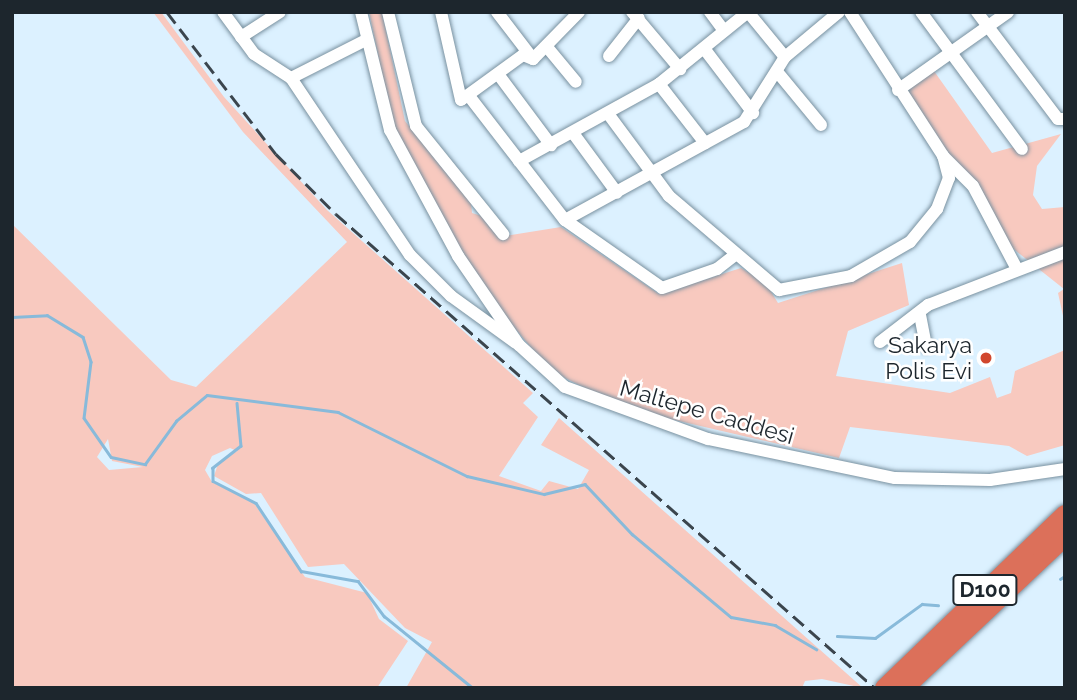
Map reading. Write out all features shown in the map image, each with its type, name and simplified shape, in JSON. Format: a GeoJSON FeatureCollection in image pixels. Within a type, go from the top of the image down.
{"type":"FeatureCollection","features":[{"type":"Feature","properties":{"kind":"highway","name":"D100"},"geometry":{"type":"LineString","coordinates":[[910,676],[1065,514]]}},
{"type":"Feature","properties":{"kind":"highway","name":"D100"},"geometry":{"type":"LineString","coordinates":[[884,688],[910,676],[1065,537]]}},
{"type":"Feature","properties":{"kind":"street"},"geometry":{"type":"LineString","coordinates":[[223,12],[241,37],[275,72],[291,78],[410,255],[451,296],[519,345]]}},
{"type":"Feature","properties":{"kind":"street"},"geometry":{"type":"LineString","coordinates":[[241,37],[280,12]]}},
{"type":"Feature","properties":{"kind":"street","name":"Maltepe Caddesi"},"geometry":{"type":"LineString","coordinates":[[361,12],[390,130],[458,256],[519,345],[565,387],[708,439],[895,478],[990,480],[1065,469]]}},
{"type":"Feature","properties":{"kind":"street"},"geometry":{"type":"LineString","coordinates":[[388,12],[416,126],[503,234]]}},
{"type":"Feature","properties":{"kind":"street"},"geometry":{"type":"LineString","coordinates":[[441,12],[461,100],[523,55],[533,59]]}},
{"type":"Feature","properties":{"kind":"street"},"geometry":{"type":"LineString","coordinates":[[497,12],[533,59]]}},
{"type":"Feature","properties":{"kind":"street"},"geometry":{"type":"LineString","coordinates":[[533,59],[547,47],[555,31],[579,12]]}},
{"type":"Feature","properties":{"kind":"street"},"geometry":{"type":"LineString","coordinates":[[710,12],[723,29]]}},
{"type":"Feature","properties":{"kind":"street"},"geometry":{"type":"LineString","coordinates":[[519,161],[609,115],[659,85],[706,51],[723,29],[748,12],[785,57]]}},
{"type":"Feature","properties":{"kind":"street"},"geometry":{"type":"LineString","coordinates":[[565,220],[652,176],[753,113],[779,74],[785,57],[839,12]]}},
{"type":"Feature","properties":{"kind":"street"},"geometry":{"type":"LineString","coordinates":[[850,12],[943,156],[973,186],[1017,269]]}},
{"type":"Feature","properties":{"kind":"street"},"geometry":{"type":"LineString","coordinates":[[921,12],[1022,149]]}},
{"type":"Feature","properties":{"kind":"street"},"geometry":{"type":"LineString","coordinates":[[977,12],[1058,119],[1065,120]]}},
{"type":"Feature","properties":{"kind":"street"},"geometry":{"type":"LineString","coordinates":[[898,90],[1008,12]]}},
{"type":"Feature","properties":{"kind":"street"},"geometry":{"type":"LineString","coordinates":[[609,56],[636,15],[680,69]]}},
{"type":"Feature","properties":{"kind":"street"},"geometry":{"type":"LineString","coordinates":[[291,78],[366,40]]}},
{"type":"Feature","properties":{"kind":"street"},"geometry":{"type":"LineString","coordinates":[[547,47],[576,82]]}},
{"type":"Feature","properties":{"kind":"street"},"geometry":{"type":"LineString","coordinates":[[706,51],[753,113]]}},
{"type":"Feature","properties":{"kind":"street"},"geometry":{"type":"LineString","coordinates":[[498,74],[551,145]]}},
{"type":"Feature","properties":{"kind":"street"},"geometry":{"type":"LineString","coordinates":[[779,74],[821,125]]}},
{"type":"Feature","properties":{"kind":"street"},"geometry":{"type":"LineString","coordinates":[[659,85],[705,143]]}},
{"type":"Feature","properties":{"kind":"street"},"geometry":{"type":"LineString","coordinates":[[469,96],[565,220],[662,288],[717,269],[736,254]]}},
{"type":"Feature","properties":{"kind":"street"},"geometry":{"type":"LineString","coordinates":[[609,115],[652,176],[779,290],[801,290],[884,263],[937,209],[949,178],[943,156]]}},
{"type":"Feature","properties":{"kind":"street"},"geometry":{"type":"LineString","coordinates":[[573,134],[617,193]]}},
{"type":"Feature","properties":{"kind":"street"},"geometry":{"type":"LineString","coordinates":[[880,342],[891,328],[920,315],[928,305],[1065,252]]}},
{"type":"Feature","properties":{"kind":"street"},"geometry":{"type":"LineString","coordinates":[[920,315],[926,346]]}},
{"type":"Feature","properties":{"kind":"shaded area"},"geometry":{"type":"Polygon","coordinates":[[[153,12],[161,12],[224,97],[327,210],[533,393],[523,403],[538,417],[499,476],[541,491],[549,481],[578,489],[589,470],[541,445],[559,418],[863,688],[822,679],[805,681],[802,688],[406,688],[432,642],[405,628],[344,564],[308,567],[261,493],[246,494],[214,476],[218,464],[237,451],[230,448],[212,456],[205,470],[212,482],[254,503],[305,577],[367,593],[379,619],[408,641],[377,688],[12,688],[12,224],[171,380],[196,387],[347,242],[243,132],[153,12]],[[108,439],[97,457],[109,470],[143,467],[112,461],[108,439]]]}},
{"type":"Feature","properties":{"kind":"shaded area"},"geometry":{"type":"Polygon","coordinates":[[[369,12],[382,12],[405,121],[471,203],[472,213],[485,217],[499,237],[561,227],[659,294],[741,268],[765,282],[778,303],[902,263],[909,305],[848,331],[836,376],[950,393],[990,377],[997,398],[1011,393],[1015,371],[1065,350],[1065,445],[1027,456],[1009,446],[850,427],[839,458],[627,409],[551,371],[485,293],[393,127],[369,12]]]}},
{"type":"Feature","properties":{"kind":"shaded area"},"geometry":{"type":"Polygon","coordinates":[[[934,71],[992,153],[1061,134],[1037,166],[1033,195],[1042,209],[1065,207],[1065,325],[1058,293],[1064,289],[1011,247],[905,92],[934,71]]]}},
{"type":"Feature","properties":{"kind":"waterway"},"geometry":{"type":"LineString","coordinates":[[12,317],[47,315],[83,337],[91,362],[84,418],[111,457],[145,464],[176,421],[207,395],[338,412],[467,476],[544,494],[585,484],[632,534],[731,617],[775,625],[816,649]]}},
{"type":"Feature","properties":{"kind":"waterway"},"geometry":{"type":"LineString","coordinates":[[237,403],[241,446],[213,468],[213,481],[256,503],[301,571],[358,581],[384,616],[473,688]]}},
{"type":"Feature","properties":{"kind":"waterway"},"geometry":{"type":"LineString","coordinates":[[1060,579],[1065,576]]}},
{"type":"Feature","properties":{"kind":"waterway"},"geometry":{"type":"LineString","coordinates":[[837,636],[875,638],[922,604],[938,605]]}},
{"type":"Feature","properties":{"kind":"railway"},"geometry":{"type":"LineString","coordinates":[[167,12],[276,154],[336,214],[875,688]]}},
{"type":"Feature","properties":{"kind":"place","name":"Sakarya Polis Evi"},"geometry":{"type":"Point","coordinates":[986,358]}}]}
